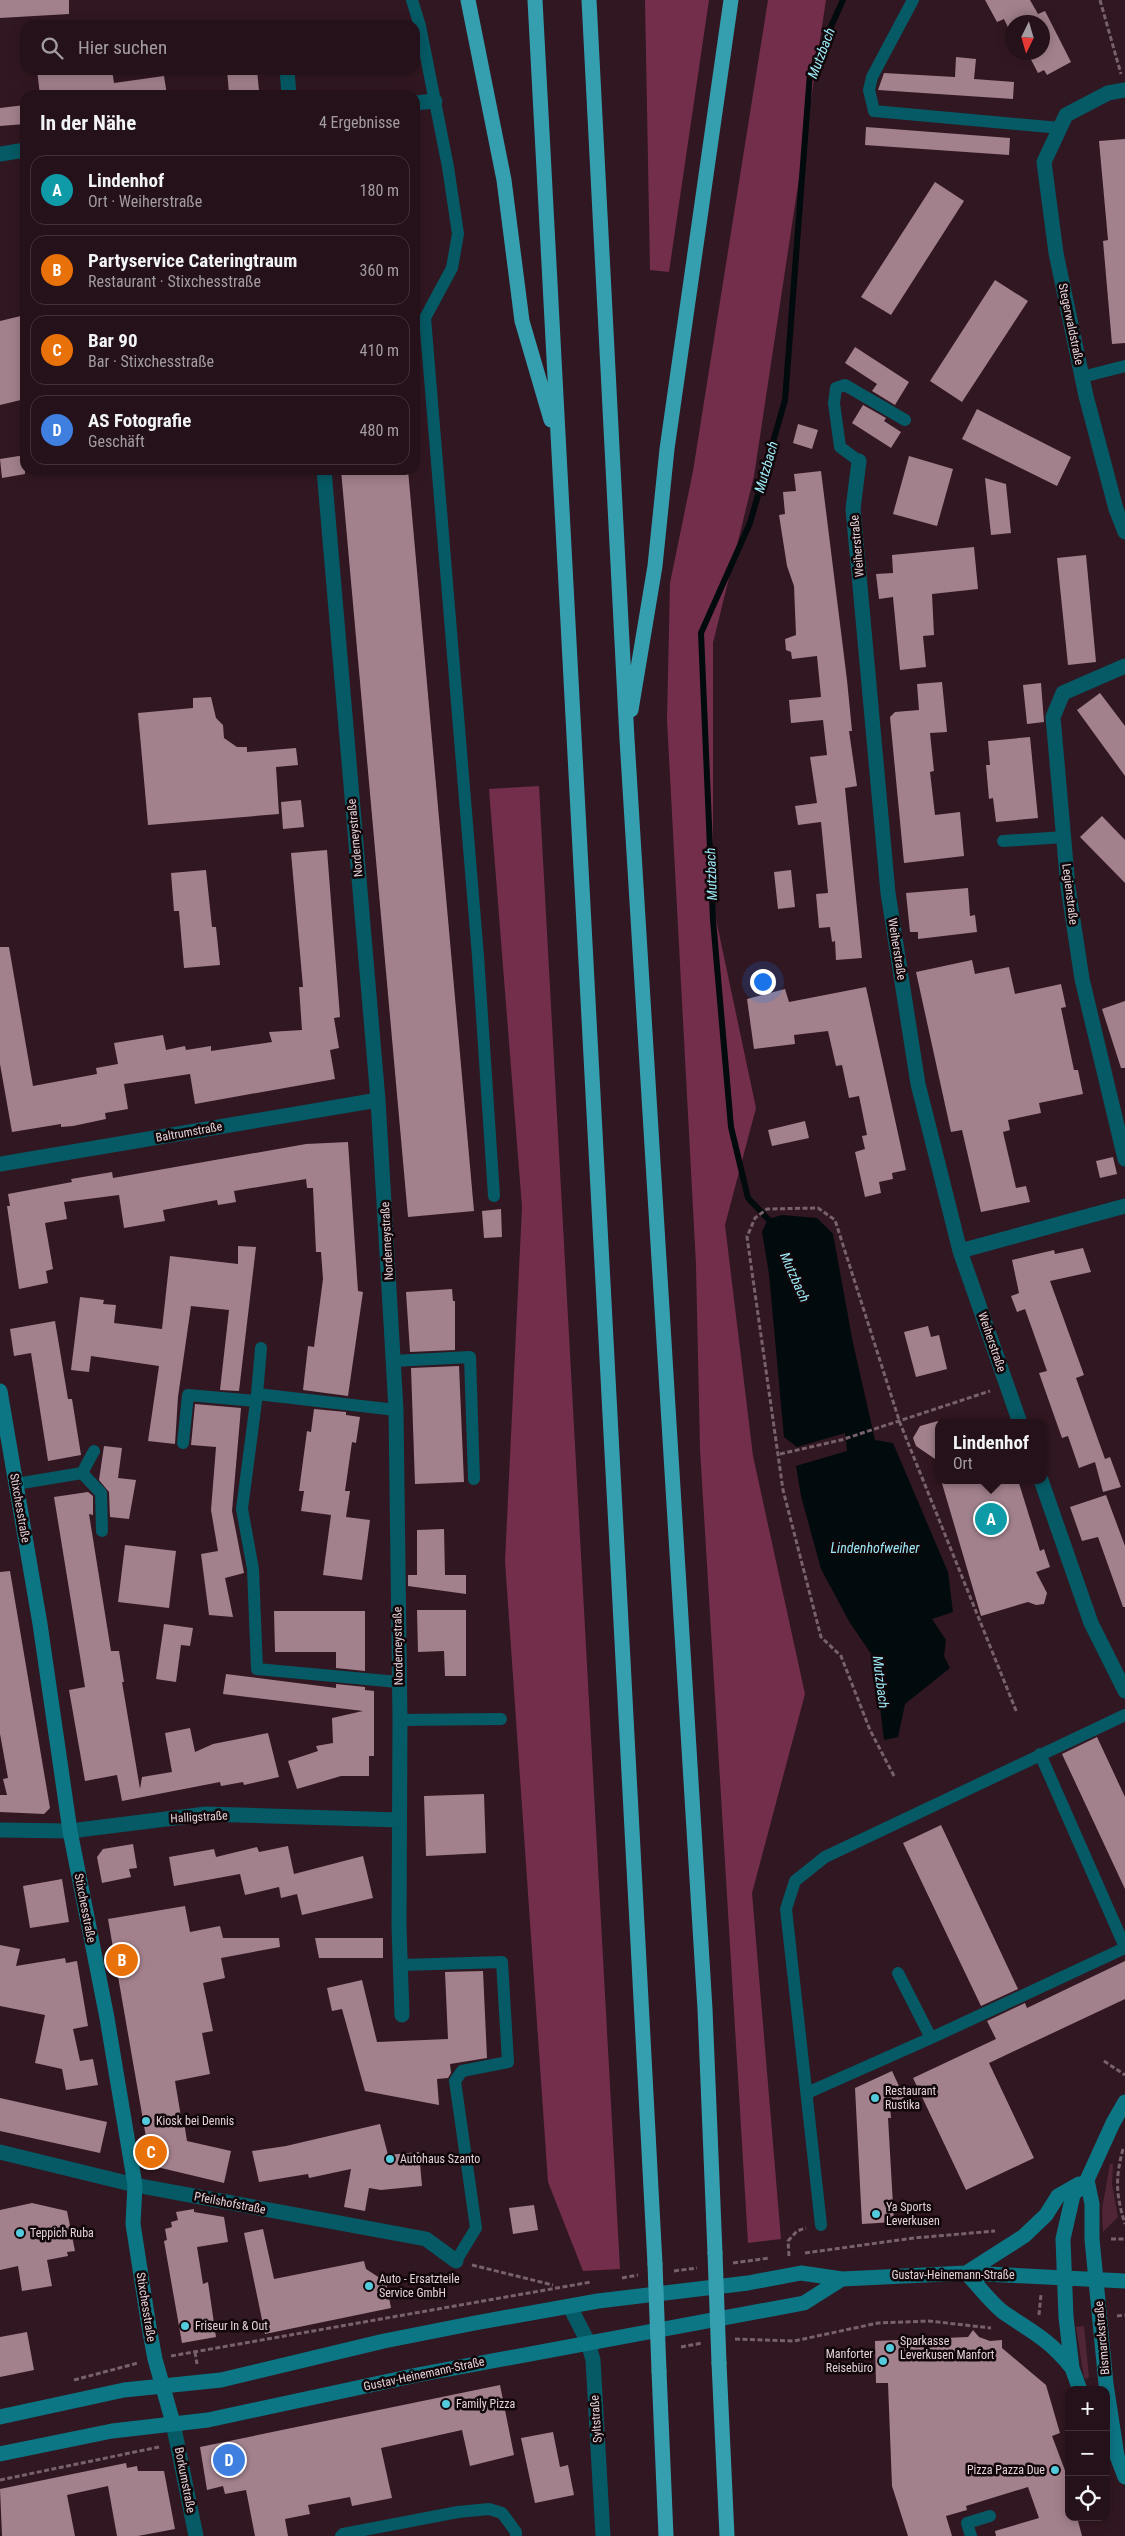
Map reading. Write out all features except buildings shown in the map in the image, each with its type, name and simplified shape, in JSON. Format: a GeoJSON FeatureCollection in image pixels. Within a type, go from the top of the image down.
{"type":"FeatureCollection","features":[{"type":"Feature","properties":{"kind":"highway"},"geometry":{"type":"LineString","coordinates":[[468,0],[504,180],[522,321],[558,446]]}},
{"type":"Feature","properties":{"kind":"highway"},"geometry":{"type":"LineString","coordinates":[[535,0],[655,2264],[666,2536]]}},
{"type":"Feature","properties":{"kind":"highway"},"geometry":{"type":"LineString","coordinates":[[589,0],[627,739],[704,1990],[727,2536]]}},
{"type":"Feature","properties":{"kind":"highway"},"geometry":{"type":"LineString","coordinates":[[627,739],[655,566],[667,449],[731,0]]}},
{"type":"Feature","properties":{"kind":"main road","name":"Stixchesstraße"},"geometry":{"type":"LineString","coordinates":[[0,1391],[40,1624],[70,1831],[108,2027],[135,2185],[133,2224],[155,2359],[173,2423]]}},
{"type":"Feature","properties":{"kind":"main road"},"geometry":{"type":"LineString","coordinates":[[1079,2386],[1072,2368],[1066,2317],[1063,2239],[1073,2195],[1087,2180],[1112,2123],[1125,2102]]}},
{"type":"Feature","properties":{"kind":"main road"},"geometry":{"type":"LineString","coordinates":[[1072,2368],[1057,2349],[1030,2328],[1002,2311],[966,2273],[1024,2236],[1046,2215],[1058,2196],[1087,2180]]}},
{"type":"Feature","properties":{"kind":"main road","name":"Bismarckstraße"},"geometry":{"type":"LineString","coordinates":[[1087,2180],[1092,2204],[1092,2239],[1105,2376],[1122,2465]]}},
{"type":"Feature","properties":{"kind":"main road","name":"Gustav-Heinemann-Straße"},"geometry":{"type":"LineString","coordinates":[[0,2417],[124,2390],[222,2380],[384,2341],[598,2301],[748,2283],[801,2273],[842,2279],[966,2273],[1125,2281]]}},
{"type":"Feature","properties":{"kind":"main road","name":"Gustav-Heinemann-Straße"},"geometry":{"type":"LineString","coordinates":[[0,2454],[112,2431],[208,2420],[417,2375],[804,2303],[842,2279]]}},
{"type":"Feature","properties":{"kind":"main road","name":"Bismarckstraße"},"geometry":{"type":"LineString","coordinates":[[1110,2446],[1122,2465]]}},
{"type":"Feature","properties":{"kind":"street"},"geometry":{"type":"LineString","coordinates":[[287,75],[289,90]]}},
{"type":"Feature","properties":{"kind":"street"},"geometry":{"type":"LineString","coordinates":[[1063,122],[1108,93],[1125,90]]}},
{"type":"Feature","properties":{"kind":"street"},"geometry":{"type":"LineString","coordinates":[[420,102],[435,101]]}},
{"type":"Feature","properties":{"kind":"street","name":"Stegerwaldstraße"},"geometry":{"type":"LineString","coordinates":[[1063,122],[1044,162],[1056,253],[1082,377],[1114,499],[1125,532]]}},
{"type":"Feature","properties":{"kind":"street"},"geometry":{"type":"LineString","coordinates":[[0,154],[20,151]]}},
{"type":"Feature","properties":{"kind":"street","name":"Weiherstraße"},"geometry":{"type":"LineString","coordinates":[[859,462],[854,509],[888,893],[918,1084],[960,1251],[1019,1419]]}},
{"type":"Feature","properties":{"kind":"street","name":"Norderneystraße"},"geometry":{"type":"LineString","coordinates":[[324,475],[378,1100],[396,1410],[402,2015]]}},
{"type":"Feature","properties":{"kind":"street","name":"Legienstraße"},"geometry":{"type":"LineString","coordinates":[[1125,666],[1063,694],[1053,717],[1068,887],[1082,979],[1125,1159]]}},
{"type":"Feature","properties":{"kind":"street","name":"Baltrumstraße"},"geometry":{"type":"LineString","coordinates":[[0,1164],[378,1100]]}},
{"type":"Feature","properties":{"kind":"street"},"geometry":{"type":"LineString","coordinates":[[960,1251],[1125,1206]]}},
{"type":"Feature","properties":{"kind":"street"},"geometry":{"type":"LineString","coordinates":[[1041,1484],[1091,1623],[1125,1691]]}},
{"type":"Feature","properties":{"kind":"street","name":"Halligstraße"},"geometry":{"type":"LineString","coordinates":[[0,1830],[70,1831],[206,1814],[399,1820]]}},
{"type":"Feature","properties":{"kind":"street","name":"Pfeilshofstraße"},"geometry":{"type":"LineString","coordinates":[[0,2152],[135,2185],[426,2239],[456,2261]]}},
{"type":"Feature","properties":{"kind":"street","name":"Syltstraße"},"geometry":{"type":"LineString","coordinates":[[570,2307],[588,2342],[593,2360],[603,2536]]}},
{"type":"Feature","properties":{"kind":"street","name":"Borkumstraße"},"geometry":{"type":"LineString","coordinates":[[173,2423],[196,2536]]}},
{"type":"Feature","properties":{"kind":"lane"},"geometry":{"type":"LineString","coordinates":[[412,0],[418,20]]}},
{"type":"Feature","properties":{"kind":"lane"},"geometry":{"type":"LineString","coordinates":[[913,0],[872,77],[869,90],[874,112],[1063,122]]}},
{"type":"Feature","properties":{"kind":"lane"},"geometry":{"type":"LineString","coordinates":[[420,26],[458,234],[452,268],[425,318],[477,946],[494,1196]]}},
{"type":"Feature","properties":{"kind":"lane"},"geometry":{"type":"LineString","coordinates":[[1082,377],[1125,366]]}},
{"type":"Feature","properties":{"kind":"lane"},"geometry":{"type":"LineString","coordinates":[[859,462],[840,447],[834,403],[836,388],[845,385],[905,420]]}},
{"type":"Feature","properties":{"kind":"lane"},"geometry":{"type":"LineString","coordinates":[[1003,841],[1064,837]]}},
{"type":"Feature","properties":{"kind":"lane"},"geometry":{"type":"LineString","coordinates":[[261,1348],[242,1509],[254,1569],[257,1669],[398,1682]]}},
{"type":"Feature","properties":{"kind":"lane"},"geometry":{"type":"LineString","coordinates":[[393,1361],[470,1357],[474,1478]]}},
{"type":"Feature","properties":{"kind":"lane"},"geometry":{"type":"LineString","coordinates":[[184,1443],[188,1395],[256,1397],[396,1410]]}},
{"type":"Feature","properties":{"kind":"lane"},"geometry":{"type":"LineString","coordinates":[[82,1473],[94,1452]]}},
{"type":"Feature","properties":{"kind":"lane"},"geometry":{"type":"LineString","coordinates":[[16,1484],[82,1473]]}},
{"type":"Feature","properties":{"kind":"lane"},"geometry":{"type":"LineString","coordinates":[[82,1473],[101,1493],[102,1531]]}},
{"type":"Feature","properties":{"kind":"lane"},"geometry":{"type":"LineString","coordinates":[[821,2225],[786,1910],[795,1881],[825,1857],[1125,1715]]}},
{"type":"Feature","properties":{"kind":"lane"},"geometry":{"type":"LineString","coordinates":[[400,1720],[501,1719]]}},
{"type":"Feature","properties":{"kind":"lane"},"geometry":{"type":"LineString","coordinates":[[807,2093],[931,2038],[1125,1947],[1040,1754]]}},
{"type":"Feature","properties":{"kind":"lane"},"geometry":{"type":"LineString","coordinates":[[401,1965],[502,1962],[508,2062],[462,2071],[456,2081],[476,2228],[456,2261]]}},
{"type":"Feature","properties":{"kind":"lane"},"geometry":{"type":"LineString","coordinates":[[898,1973],[931,2038]]}},
{"type":"Feature","properties":{"kind":"lane"},"geometry":{"type":"LineString","coordinates":[[341,2536],[343,2534],[458,2512],[488,2508],[502,2513],[516,2532],[516,2536]]}},
{"type":"Feature","properties":{"kind":"lane"},"geometry":{"type":"LineString","coordinates":[[971,2536],[968,2523],[990,2516]]}},
{"type":"Feature","properties":{"kind":"path"},"geometry":{"type":"LineString","coordinates":[[1100,0],[1125,90]]}},
{"type":"Feature","properties":{"kind":"path"},"geometry":{"type":"LineString","coordinates":[[894,1776],[870,1730],[840,1656],[821,1637],[783,1490],[780,1454],[747,1238],[755,1218],[766,1209],[818,1208],[835,1220],[900,1422],[1016,1713]]}},
{"type":"Feature","properties":{"kind":"path"},"geometry":{"type":"LineString","coordinates":[[780,1454],[841,1440],[878,1429],[1007,1385]]}},
{"type":"Feature","properties":{"kind":"path"},"geometry":{"type":"LineString","coordinates":[[1104,2062],[1125,2075]]}},
{"type":"Feature","properties":{"kind":"path"},"geometry":{"type":"LineString","coordinates":[[1125,2142],[1117,2173],[1117,2199],[1125,2224]]}},
{"type":"Feature","properties":{"kind":"path"},"geometry":{"type":"LineString","coordinates":[[789,2256],[788,2241],[797,2231],[821,2225]]}},
{"type":"Feature","properties":{"kind":"path"},"geometry":{"type":"LineString","coordinates":[[456,2261],[556,2286],[570,2307]]}},
{"type":"Feature","properties":{"kind":"path"},"geometry":{"type":"LineString","coordinates":[[730,2339],[763,2338],[794,2341],[878,2323],[929,2321],[972,2325],[996,2330]]}},
{"type":"Feature","properties":{"kind":"path"},"geometry":{"type":"LineString","coordinates":[[68,2382],[155,2359]]}},
{"type":"Feature","properties":{"kind":"path"},"geometry":{"type":"LineString","coordinates":[[0,2480],[177,2443]]}},
{"type":"Feature","properties":{"kind":"shaded area"},"geometry":{"type":"Polygon","coordinates":[[[645,0],[709,0],[669,272],[650,270],[645,0]]]}},
{"type":"Feature","properties":{"kind":"shaded area"},"geometry":{"type":"Polygon","coordinates":[[[768,0],[826,0],[754,476],[713,643],[713,905],[756,1108],[725,1225],[753,1456],[805,1694],[752,1893],[781,2239],[748,2243],[700,1449],[696,1265],[667,720],[670,583],[693,471],[768,0]]]}},
{"type":"Feature","properties":{"kind":"shaded area"},"geometry":{"type":"Polygon","coordinates":[[[539,786],[620,2269],[583,2271],[548,2182],[505,1561],[522,1207],[489,789],[539,786]]]}},
{"type":"Feature","properties":{"kind":"shaded area"},"geometry":{"type":"Polygon","coordinates":[[[1110,2164],[1113,2164],[1112,2184],[1118,2217],[1103,2232],[1102,2209],[1110,2164]]]}},
{"type":"Feature","properties":{"kind":"shaded area"},"geometry":{"type":"Polygon","coordinates":[[[1084,2326],[1089,2377],[1087,2379],[1084,2378],[1076,2327],[1084,2326]]]}},
{"type":"Feature","properties":{"kind":"water","name":"Lindenhofweiher"},"geometry":{"type":"Polygon","coordinates":[[[782,1215],[817,1218],[833,1234],[853,1343],[875,1440],[893,1443],[948,1572],[953,1612],[932,1619],[946,1640],[944,1656],[950,1668],[905,1704],[898,1737],[884,1740],[874,1658],[850,1623],[821,1569],[801,1496],[796,1466],[847,1451],[845,1433],[797,1447],[784,1437],[769,1274],[762,1232],[768,1219],[782,1215]]]}},
{"type":"Feature","properties":{"kind":"waterway","name":"Mutzbach"},"geometry":{"type":"LineString","coordinates":[[772,1226],[768,1219],[748,1198],[731,1127],[713,920],[701,633],[750,523],[785,400],[810,73],[843,0]]}},
{"type":"Feature","properties":{"kind":"place","name":"Lindenhof"},"geometry":{"type":"Point","coordinates":[991,1519]}},
{"type":"Feature","properties":{"kind":"place","name":"Partyservice Cateringtraum"},"geometry":{"type":"Point","coordinates":[122,1960]}},
{"type":"Feature","properties":{"kind":"place","name":"Restaurant Rustika"},"geometry":{"type":"Point","coordinates":[875,2098]}},
{"type":"Feature","properties":{"kind":"place","name":"Kiosk bei Dennis"},"geometry":{"type":"Point","coordinates":[146,2121]}},
{"type":"Feature","properties":{"kind":"place","name":"Bar 90"},"geometry":{"type":"Point","coordinates":[151,2152]}},
{"type":"Feature","properties":{"kind":"place","name":"Autohaus Szanto"},"geometry":{"type":"Point","coordinates":[390,2159]}},
{"type":"Feature","properties":{"kind":"place","name":"Ya Sports Leverkusen"},"geometry":{"type":"Point","coordinates":[876,2214]}},
{"type":"Feature","properties":{"kind":"place","name":"Teppich Ruba"},"geometry":{"type":"Point","coordinates":[20,2233]}},
{"type":"Feature","properties":{"kind":"place","name":"Auto - Ersatzteile Service GmbH"},"geometry":{"type":"Point","coordinates":[369,2286]}},
{"type":"Feature","properties":{"kind":"place","name":"Friseur In & Out"},"geometry":{"type":"Point","coordinates":[185,2326]}},
{"type":"Feature","properties":{"kind":"place","name":"Sparkasse Leverkusen Manfort"},"geometry":{"type":"Point","coordinates":[890,2348]}},
{"type":"Feature","properties":{"kind":"place","name":"Manforter Reisebüro"},"geometry":{"type":"Point","coordinates":[883,2361]}},
{"type":"Feature","properties":{"kind":"place","name":"Family Pizza"},"geometry":{"type":"Point","coordinates":[446,2404]}},
{"type":"Feature","properties":{"kind":"place","name":"AS Fotografie"},"geometry":{"type":"Point","coordinates":[229,2460]}},
{"type":"Feature","properties":{"kind":"place","name":"Pizza Pazza Due"},"geometry":{"type":"Point","coordinates":[1055,2470]}}]}
